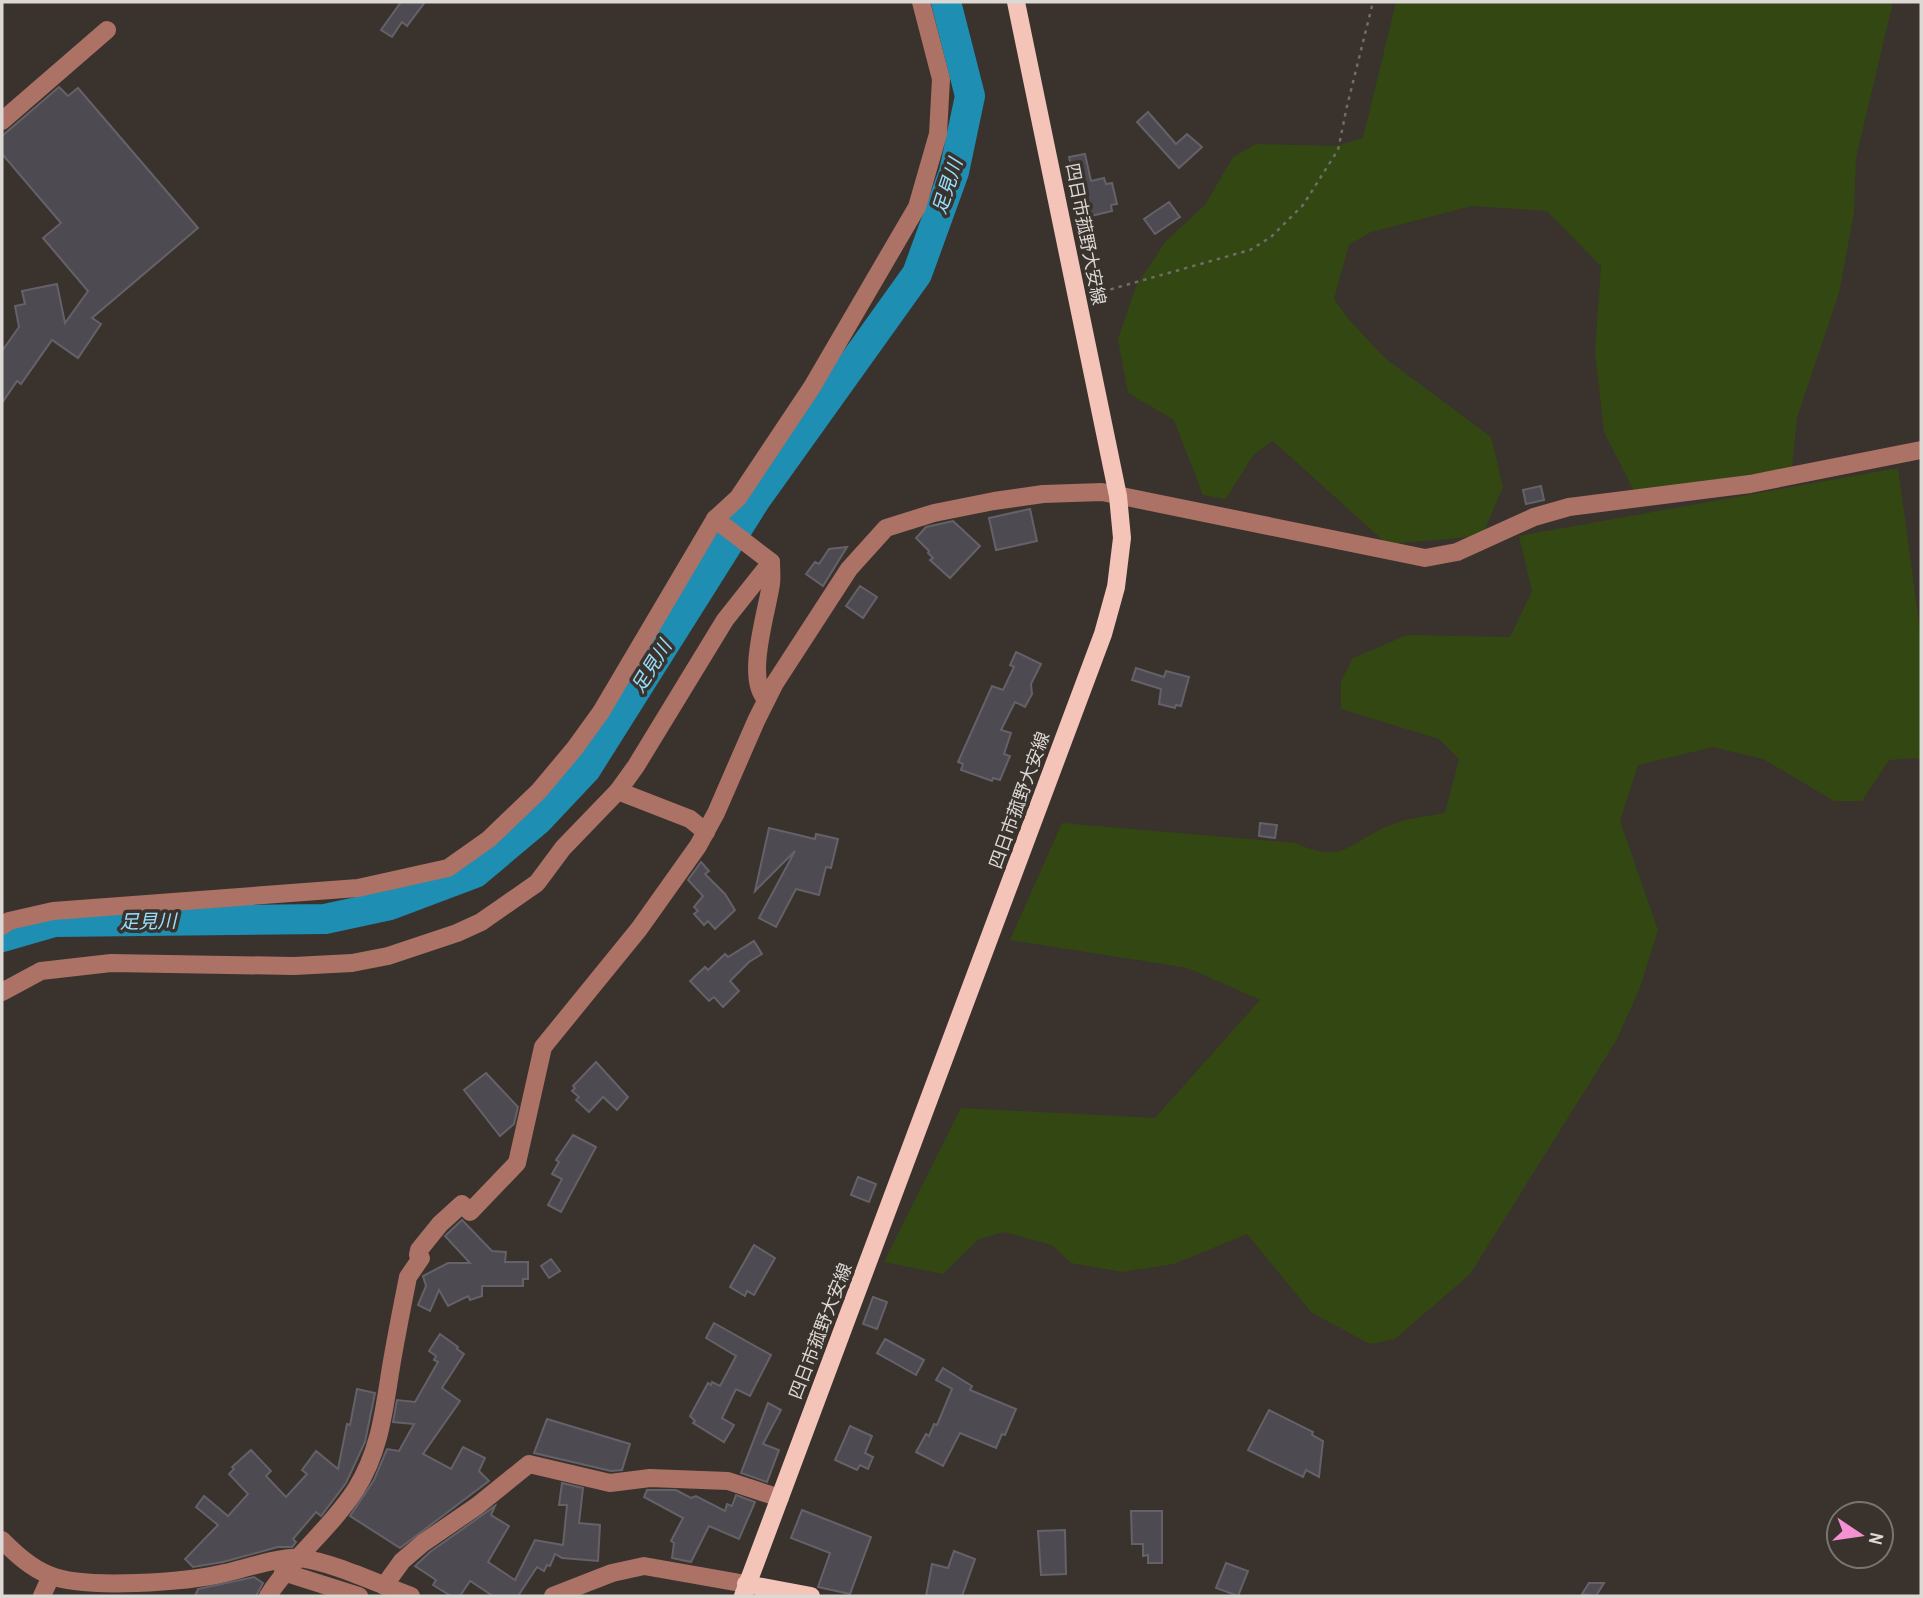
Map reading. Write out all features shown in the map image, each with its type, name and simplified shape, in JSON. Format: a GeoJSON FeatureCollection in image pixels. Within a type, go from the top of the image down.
{"type":"FeatureCollection","features":[{"type":"Feature","properties":{"kind":"main road","name":"四日市菰野大安線"},"geometry":{"type":"LineString","coordinates":[[744,1590],[1103,634],[1116,587],[1122,538],[1118,496],[1016,2]]}},
{"type":"Feature","properties":{"kind":"main road"},"geometry":{"type":"LineString","coordinates":[[744,1590],[811,1596]]}},
{"type":"Feature","properties":{"kind":"street"},"geometry":{"type":"LineString","coordinates":[[2,926],[9,921],[53,911],[358,888],[448,868],[489,839],[539,791],[601,712],[715,519],[738,498],[812,387],[917,207],[938,134],[941,79],[921,2]]}},
{"type":"Feature","properties":{"kind":"street"},"geometry":{"type":"LineString","coordinates":[[2,121],[107,30]]}},
{"type":"Feature","properties":{"kind":"street"},"geometry":{"type":"LineString","coordinates":[[268,1596],[283,1572],[356,1490],[370,1462],[380,1434],[408,1277],[421,1258],[418,1255],[419,1250],[440,1224],[462,1204],[470,1212],[517,1163],[543,1047],[639,929],[706,832],[766,699],[837,586],[886,528],[934,513],[1043,494],[1102,492],[1425,558],[1457,552],[1534,517],[1569,508],[1750,484],[1921,450]]}},
{"type":"Feature","properties":{"kind":"street"},"geometry":{"type":"LineString","coordinates":[[715,519],[771,562]]}},
{"type":"Feature","properties":{"kind":"street"},"geometry":{"type":"LineString","coordinates":[[766,699],[760,694],[758,681],[759,645],[771,582],[771,562]]}},
{"type":"Feature","properties":{"kind":"street"},"geometry":{"type":"LineString","coordinates":[[2,992],[41,971],[111,963],[294,966],[352,963],[388,956],[481,922],[537,883],[563,848],[618,791],[725,620],[771,562]]}},
{"type":"Feature","properties":{"kind":"street"},"geometry":{"type":"LineString","coordinates":[[618,791],[690,819],[706,832]]}},
{"type":"Feature","properties":{"kind":"street"},"geometry":{"type":"LineString","coordinates":[[384,1586],[402,1561],[422,1543],[477,1506],[529,1464],[610,1483],[650,1478],[728,1481],[780,1497]]}},
{"type":"Feature","properties":{"kind":"street"},"geometry":{"type":"LineString","coordinates":[[2,1541],[24,1560],[51,1576],[100,1584],[220,1575],[297,1557],[411,1596]]}},
{"type":"Feature","properties":{"kind":"street"},"geometry":{"type":"LineString","coordinates":[[553,1596],[612,1573],[643,1566],[744,1590]]}},
{"type":"Feature","properties":{"kind":"street"},"geometry":{"type":"LineString","coordinates":[[283,1572],[359,1596]]}},
{"type":"Feature","properties":{"kind":"street"},"geometry":{"type":"LineString","coordinates":[[42,1596],[51,1576]]}},
{"type":"Feature","properties":{"kind":"path"},"geometry":{"type":"LineString","coordinates":[[1078,299],[1250,250],[1271,237],[1303,205],[1338,150],[1373,2]]}},
{"type":"Feature","properties":{"kind":"green space"},"geometry":{"type":"Polygon","coordinates":[[[1396,2],[1893,2],[1856,158],[1854,213],[1839,293],[1797,418],[1792,468],[1635,493],[1604,432],[1595,352],[1601,266],[1547,211],[1472,206],[1371,232],[1349,245],[1334,299],[1350,321],[1386,359],[1491,437],[1503,487],[1482,536],[1387,544],[1273,441],[1253,455],[1226,499],[1203,495],[1174,420],[1128,393],[1118,339],[1136,286],[1166,241],[1205,205],[1233,157],[1256,144],[1336,146],[1363,138],[1396,2]]]}},
{"type":"Feature","properties":{"kind":"green space"},"geometry":{"type":"Polygon","coordinates":[[[1898,468],[1921,637],[1921,760],[1889,760],[1862,801],[1834,801],[1763,759],[1713,747],[1638,765],[1620,821],[1658,930],[1640,988],[1616,1041],[1470,1274],[1395,1339],[1370,1344],[1312,1313],[1247,1234],[1174,1264],[1122,1272],[1071,1263],[1052,1245],[1004,1232],[979,1239],[943,1274],[884,1262],[961,1108],[1155,1118],[1260,1000],[1188,968],[1010,940],[1062,823],[1295,843],[1326,852],[1337,852],[1397,823],[1445,813],[1459,759],[1439,739],[1341,709],[1341,681],[1353,658],[1407,635],[1510,637],[1532,591],[1519,536],[1898,468]]]}},
{"type":"Feature","properties":{"kind":"building"},"geometry":{"type":"Polygon","coordinates":[[[401,2],[425,2],[407,26],[402,22],[392,37],[381,30],[401,2]]]}},
{"type":"Feature","properties":{"kind":"building"},"geometry":{"type":"Polygon","coordinates":[[[59,87],[68,96],[78,88],[198,228],[92,318],[101,324],[78,358],[52,340],[21,384],[17,381],[2,403],[2,351],[19,327],[15,306],[25,304],[22,291],[57,284],[65,323],[88,291],[43,238],[61,223],[2,154],[2,136],[59,87]]]}},
{"type":"Feature","properties":{"kind":"building"},"geometry":{"type":"Polygon","coordinates":[[[1148,112],[1176,144],[1187,134],[1202,147],[1179,168],[1137,122],[1148,112]]]}},
{"type":"Feature","properties":{"kind":"building"},"geometry":{"type":"Polygon","coordinates":[[[1085,154],[1091,181],[1104,178],[1106,184],[1112,183],[1117,204],[1111,205],[1112,211],[1083,218],[1069,157],[1085,154]]]}},
{"type":"Feature","properties":{"kind":"building"},"geometry":{"type":"Polygon","coordinates":[[[1169,202],[1180,217],[1155,234],[1144,219],[1169,202]]]}},
{"type":"Feature","properties":{"kind":"building"},"geometry":{"type":"Polygon","coordinates":[[[1541,486],[1544,500],[1526,504],[1523,490],[1541,486]]]}},
{"type":"Feature","properties":{"kind":"building"},"geometry":{"type":"Polygon","coordinates":[[[1030,509],[1037,541],[996,550],[989,518],[1030,509]]]}},
{"type":"Feature","properties":{"kind":"building"},"geometry":{"type":"Polygon","coordinates":[[[953,521],[980,546],[950,578],[930,560],[933,558],[929,551],[916,538],[926,527],[953,521]]]}},
{"type":"Feature","properties":{"kind":"building"},"geometry":{"type":"Polygon","coordinates":[[[847,547],[823,586],[806,574],[815,562],[819,564],[829,549],[847,547]]]}},
{"type":"Feature","properties":{"kind":"building"},"geometry":{"type":"Polygon","coordinates":[[[860,586],[877,597],[863,618],[846,606],[860,586]]]}},
{"type":"Feature","properties":{"kind":"building"},"geometry":{"type":"Polygon","coordinates":[[[1016,652],[1041,664],[1031,684],[1032,694],[1025,707],[1015,702],[1001,730],[1011,733],[1004,754],[1010,756],[1000,780],[993,778],[992,781],[961,770],[963,764],[958,762],[992,686],[1003,690],[1014,667],[1010,665],[1016,652]]]}},
{"type":"Feature","properties":{"kind":"building"},"geometry":{"type":"Polygon","coordinates":[[[1136,668],[1164,677],[1166,671],[1189,677],[1181,706],[1176,705],[1175,708],[1159,704],[1161,689],[1132,680],[1136,668]]]}},
{"type":"Feature","properties":{"kind":"building"},"geometry":{"type":"Polygon","coordinates":[[[1260,823],[1277,825],[1275,838],[1259,836],[1260,823]]]}},
{"type":"Feature","properties":{"kind":"building"},"geometry":{"type":"Polygon","coordinates":[[[769,828],[815,839],[816,834],[838,839],[831,868],[826,867],[819,895],[796,889],[776,927],[759,918],[795,851],[755,891],[769,828]]]}},
{"type":"Feature","properties":{"kind":"building"},"geometry":{"type":"Polygon","coordinates":[[[701,862],[709,871],[705,874],[725,894],[735,910],[715,929],[708,921],[704,925],[694,914],[698,911],[694,907],[703,896],[688,880],[701,862]]]}},
{"type":"Feature","properties":{"kind":"building"},"geometry":{"type":"Polygon","coordinates":[[[754,941],[762,954],[749,962],[730,981],[739,991],[723,1007],[714,997],[709,1001],[690,981],[705,967],[708,970],[725,954],[728,957],[754,941]]]}},
{"type":"Feature","properties":{"kind":"building"},"geometry":{"type":"Polygon","coordinates":[[[596,1062],[628,1097],[617,1110],[603,1097],[589,1112],[576,1100],[579,1097],[572,1091],[575,1088],[573,1086],[596,1062]]]}},
{"type":"Feature","properties":{"kind":"building"},"geometry":{"type":"Polygon","coordinates":[[[486,1073],[518,1107],[514,1124],[500,1136],[464,1090],[486,1073]]]}},
{"type":"Feature","properties":{"kind":"building"},"geometry":{"type":"Polygon","coordinates":[[[573,1135],[596,1147],[561,1212],[548,1205],[562,1179],[552,1174],[559,1162],[556,1160],[573,1135]]]}},
{"type":"Feature","properties":{"kind":"building"},"geometry":{"type":"Polygon","coordinates":[[[858,1177],[876,1184],[869,1202],[851,1195],[858,1177]]]}},
{"type":"Feature","properties":{"kind":"building"},"geometry":{"type":"Polygon","coordinates":[[[462,1220],[492,1251],[506,1252],[505,1262],[528,1262],[528,1279],[523,1279],[523,1286],[482,1286],[482,1296],[470,1300],[468,1296],[448,1306],[439,1290],[430,1311],[418,1305],[426,1286],[423,1276],[448,1263],[470,1263],[445,1236],[462,1220]]]}},
{"type":"Feature","properties":{"kind":"building"},"geometry":{"type":"Polygon","coordinates":[[[754,1245],[775,1258],[754,1295],[747,1291],[745,1296],[730,1287],[754,1245]]]}},
{"type":"Feature","properties":{"kind":"building"},"geometry":{"type":"Polygon","coordinates":[[[551,1259],[560,1271],[549,1278],[541,1266],[551,1259]]]}},
{"type":"Feature","properties":{"kind":"building"},"geometry":{"type":"Polygon","coordinates":[[[873,1297],[887,1302],[877,1329],[863,1324],[873,1297]]]}},
{"type":"Feature","properties":{"kind":"building"},"geometry":{"type":"Polygon","coordinates":[[[714,1323],[771,1355],[750,1396],[736,1389],[722,1418],[734,1425],[724,1442],[693,1423],[695,1421],[690,1416],[708,1383],[720,1386],[736,1356],[706,1338],[714,1323]]]}},
{"type":"Feature","properties":{"kind":"building"},"geometry":{"type":"Polygon","coordinates":[[[440,1334],[464,1354],[442,1388],[460,1401],[423,1454],[451,1469],[463,1447],[485,1458],[479,1471],[489,1481],[400,1548],[350,1516],[374,1480],[387,1449],[399,1451],[414,1424],[393,1422],[397,1400],[415,1402],[438,1362],[434,1360],[436,1356],[429,1351],[440,1334]]]}},
{"type":"Feature","properties":{"kind":"building"},"geometry":{"type":"Polygon","coordinates":[[[885,1339],[924,1360],[916,1375],[877,1353],[885,1339]]]}},
{"type":"Feature","properties":{"kind":"building"},"geometry":{"type":"Polygon","coordinates":[[[943,1368],[972,1386],[970,1390],[1016,1409],[996,1448],[960,1433],[943,1466],[916,1452],[926,1434],[929,1436],[934,1424],[937,1425],[952,1389],[936,1380],[943,1368]]]}},
{"type":"Feature","properties":{"kind":"building"},"geometry":{"type":"Polygon","coordinates":[[[357,1389],[375,1393],[365,1442],[346,1483],[321,1516],[316,1512],[293,1539],[296,1542],[292,1547],[278,1547],[193,1567],[185,1559],[218,1525],[196,1507],[204,1496],[228,1516],[248,1494],[229,1474],[234,1469],[232,1467],[251,1450],[271,1471],[266,1476],[286,1497],[307,1474],[302,1470],[316,1451],[338,1469],[357,1389]]]}},
{"type":"Feature","properties":{"kind":"building"},"geometry":{"type":"Polygon","coordinates":[[[768,1403],[781,1410],[763,1444],[779,1450],[767,1482],[741,1473],[768,1403]]]}},
{"type":"Feature","properties":{"kind":"building"},"geometry":{"type":"Polygon","coordinates":[[[1269,1410],[1313,1432],[1312,1435],[1323,1441],[1319,1477],[1306,1470],[1303,1477],[1248,1450],[1269,1410]]]}},
{"type":"Feature","properties":{"kind":"building"},"geometry":{"type":"Polygon","coordinates":[[[547,1419],[630,1444],[622,1470],[611,1471],[534,1453],[547,1419]]]}},
{"type":"Feature","properties":{"kind":"building"},"geometry":{"type":"Polygon","coordinates":[[[850,1426],[872,1436],[865,1453],[873,1457],[868,1469],[860,1465],[857,1470],[835,1460],[850,1426]]]}},
{"type":"Feature","properties":{"kind":"building"},"geometry":{"type":"Polygon","coordinates":[[[562,1483],[583,1488],[579,1523],[600,1525],[598,1561],[562,1558],[555,1554],[550,1566],[547,1565],[544,1571],[537,1567],[518,1596],[493,1596],[470,1581],[460,1596],[451,1596],[433,1585],[436,1580],[415,1566],[430,1552],[495,1506],[491,1515],[509,1526],[488,1562],[515,1580],[535,1540],[563,1545],[567,1505],[559,1505],[562,1483]]]}},
{"type":"Feature","properties":{"kind":"building"},"geometry":{"type":"Polygon","coordinates":[[[647,1490],[676,1490],[691,1498],[696,1496],[725,1511],[727,1504],[732,1506],[736,1495],[755,1502],[739,1539],[709,1526],[691,1562],[672,1558],[674,1543],[671,1541],[683,1518],[644,1497],[647,1490]]]}},
{"type":"Feature","properties":{"kind":"building"},"geometry":{"type":"Polygon","coordinates":[[[802,1510],[871,1537],[850,1594],[818,1587],[830,1553],[791,1538],[802,1510]]]}},
{"type":"Feature","properties":{"kind":"building"},"geometry":{"type":"Polygon","coordinates":[[[1131,1511],[1162,1511],[1162,1563],[1148,1563],[1148,1555],[1143,1556],[1143,1544],[1132,1544],[1131,1511]]]}},
{"type":"Feature","properties":{"kind":"building"},"geometry":{"type":"Polygon","coordinates":[[[1065,1530],[1066,1574],[1041,1575],[1038,1531],[1065,1530]]]}},
{"type":"Feature","properties":{"kind":"building"},"geometry":{"type":"Polygon","coordinates":[[[954,1551],[975,1559],[962,1596],[926,1596],[932,1564],[948,1568],[954,1551]]]}},
{"type":"Feature","properties":{"kind":"building"},"geometry":{"type":"Polygon","coordinates":[[[1226,1563],[1248,1571],[1238,1596],[1216,1588],[1226,1563]]]}},
{"type":"Feature","properties":{"kind":"building"},"geometry":{"type":"Polygon","coordinates":[[[254,1577],[263,1583],[256,1596],[195,1596],[198,1589],[254,1577]]]}},
{"type":"Feature","properties":{"kind":"building"},"geometry":{"type":"Polygon","coordinates":[[[1589,1583],[1604,1583],[1596,1596],[1582,1594],[1589,1583]]]}},
{"type":"Feature","properties":{"kind":"waterway","name":"足見川"},"geometry":{"type":"LineString","coordinates":[[2,937],[54,922],[325,919],[390,905],[475,873],[538,820],[586,769],[756,499],[917,274],[954,172],[970,96],[946,2]]}}]}
